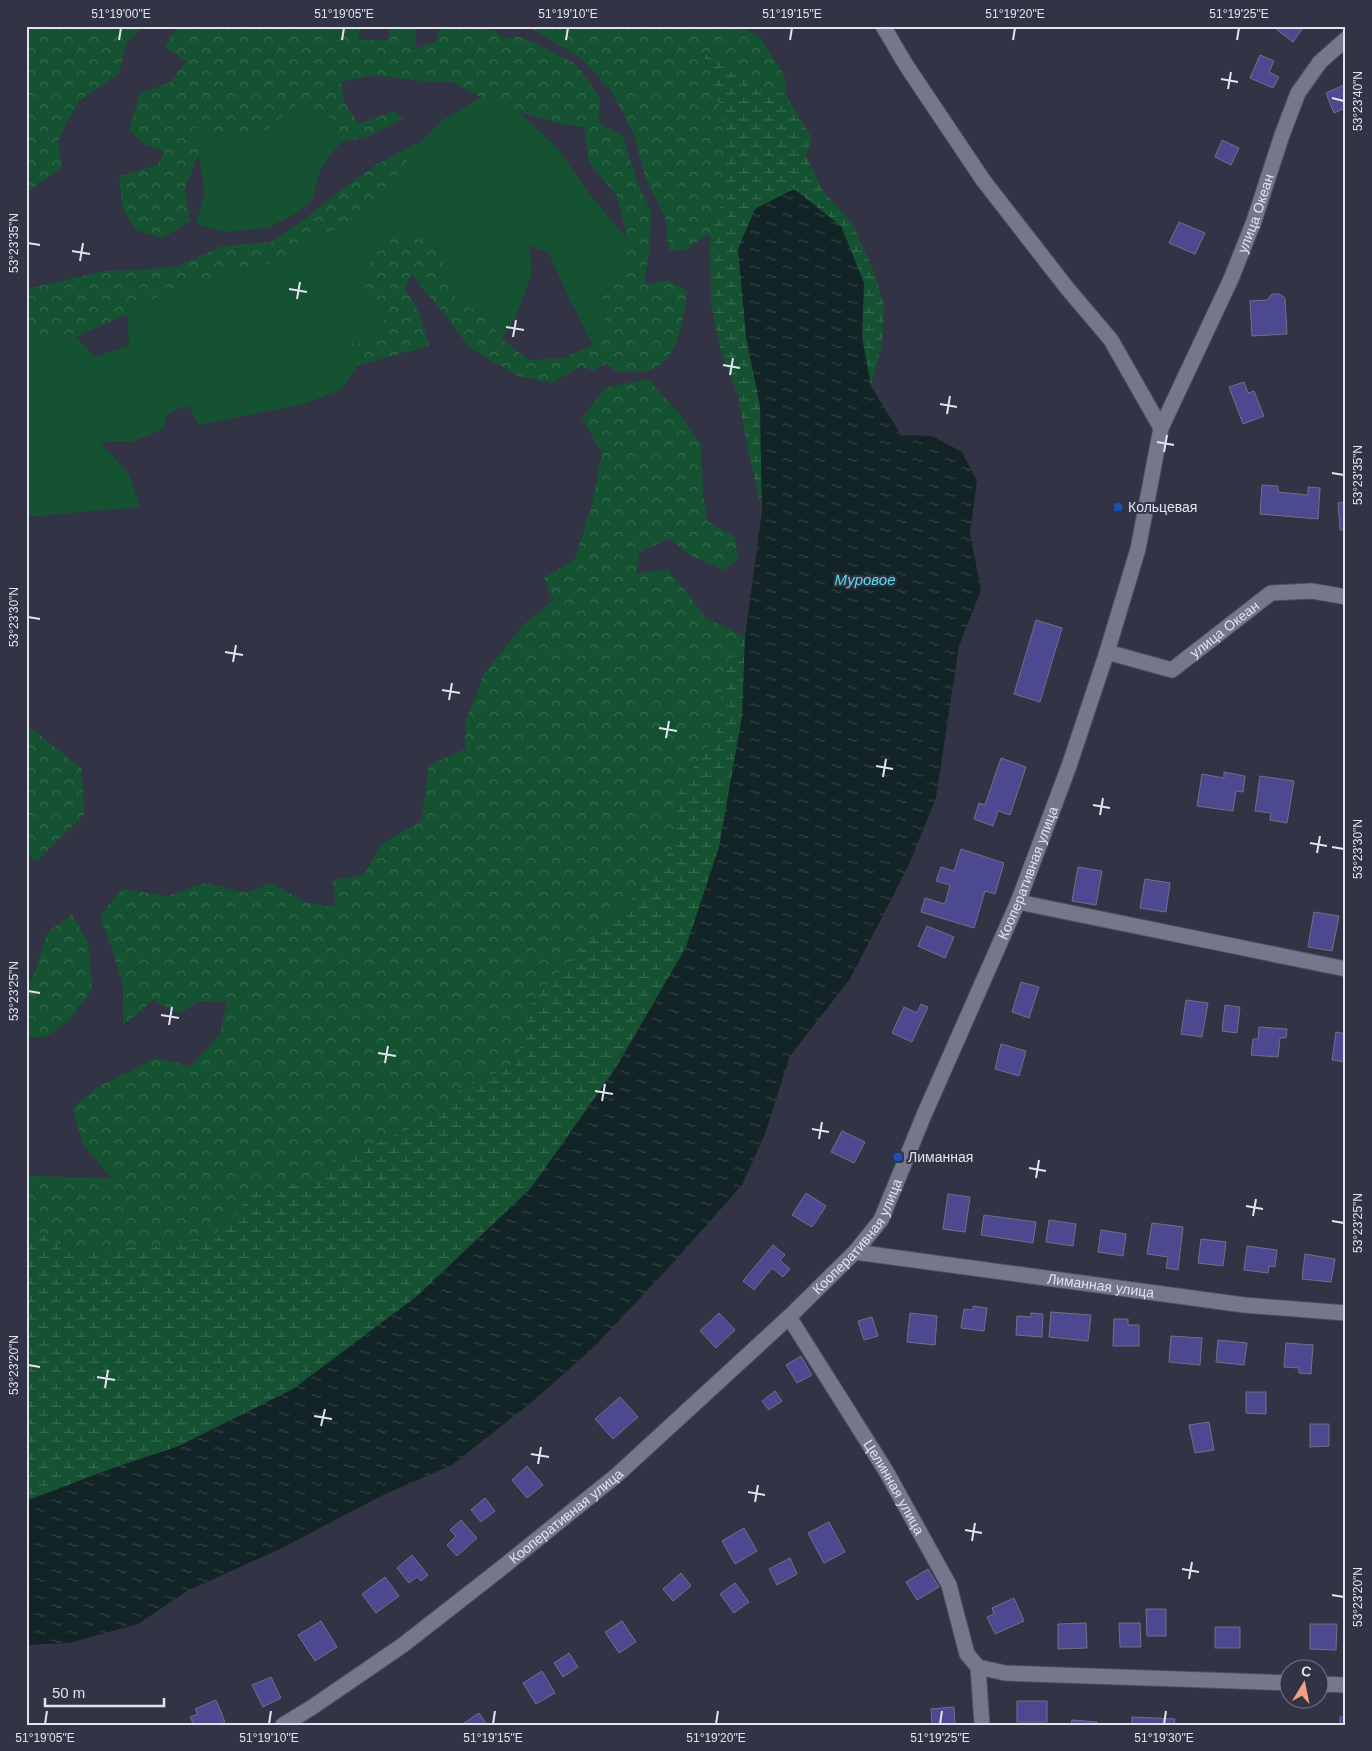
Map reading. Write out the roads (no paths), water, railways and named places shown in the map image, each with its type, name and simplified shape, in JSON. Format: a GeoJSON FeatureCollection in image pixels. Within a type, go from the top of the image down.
{"type":"FeatureCollection","features":[{"type":"Feature","properties":{"kind":"street"},"geometry":{"type":"LineString","coordinates":[[883,26],[906,65],[983,180],[1067,288],[1111,340],[1161,428]]}},
{"type":"Feature","properties":{"kind":"street","name":"улица Океан"},"geometry":{"type":"LineString","coordinates":[[1176,395],[1231,278],[1254,221],[1298,93],[1320,62],[1346,39]]}},
{"type":"Feature","properties":{"kind":"street","name":"Кооперативная улица"},"geometry":{"type":"LineString","coordinates":[[283,1725],[403,1645],[617,1476],[789,1317],[855,1252],[881,1220],[924,1114],[1018,902],[1069,766],[1107,652],[1138,549],[1161,428],[1176,395]]}},
{"type":"Feature","properties":{"kind":"street","name":"улица Океан"},"geometry":{"type":"LineString","coordinates":[[1107,652],[1172,670],[1271,593],[1312,591],[1346,597]]}},
{"type":"Feature","properties":{"kind":"street"},"geometry":{"type":"LineString","coordinates":[[1018,902],[1346,969]]}},
{"type":"Feature","properties":{"kind":"street","name":"Лиманная улица"},"geometry":{"type":"LineString","coordinates":[[855,1252],[1244,1304],[1346,1313]]}},
{"type":"Feature","properties":{"kind":"street","name":"Целинная улица"},"geometry":{"type":"LineString","coordinates":[[789,1317],[886,1471],[949,1585],[967,1654],[978,1667],[982,1725]]}},
{"type":"Feature","properties":{"kind":"street"},"geometry":{"type":"LineString","coordinates":[[978,1667],[1005,1673],[1280,1683]]}},
{"type":"Feature","properties":{"kind":"street"},"geometry":{"type":"LineString","coordinates":[[1330,1684],[1346,1685]]}},
{"type":"Feature","properties":{"kind":"water","name":"Муровое"},"geometry":{"type":"Polygon","coordinates":[[[794,189],[841,226],[864,283],[862,337],[871,386],[901,435],[932,436],[962,452],[977,481],[970,533],[981,590],[959,646],[936,798],[907,869],[850,979],[790,1056],[765,1134],[742,1185],[673,1263],[596,1345],[533,1401],[452,1465],[381,1496],[282,1548],[187,1591],[138,1624],[69,1643],[26,1645],[26,1501],[113,1468],[179,1446],[293,1389],[416,1297],[531,1188],[616,1068],[686,947],[719,847],[742,717],[745,637],[762,510],[760,406],[746,337],[738,249],[755,209],[794,189]]]}},
{"type":"Feature","properties":{"kind":"place","name":"Кольцевая"},"geometry":{"type":"Point","coordinates":[1118,507]}},
{"type":"Feature","properties":{"kind":"place","name":"Лиманная"},"geometry":{"type":"Point","coordinates":[898,1157]}}]}
